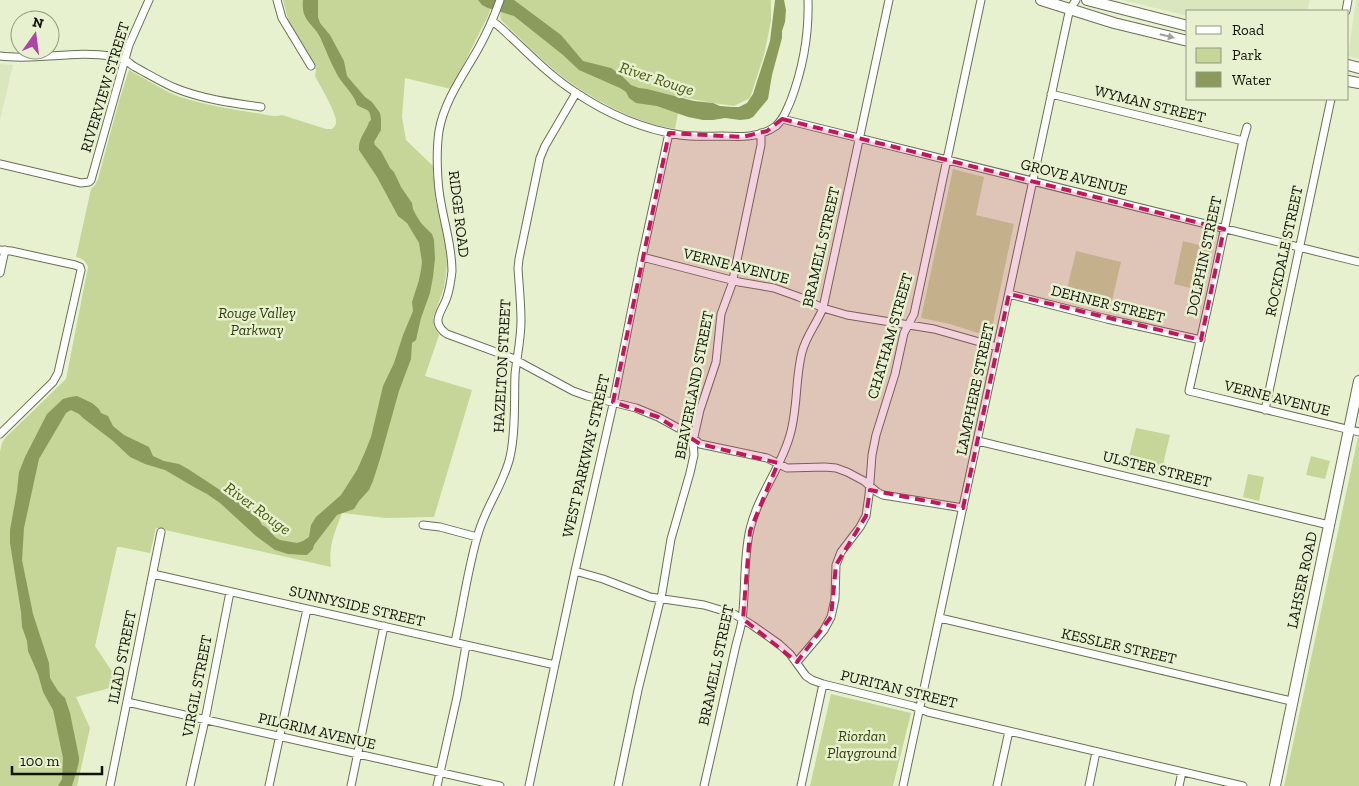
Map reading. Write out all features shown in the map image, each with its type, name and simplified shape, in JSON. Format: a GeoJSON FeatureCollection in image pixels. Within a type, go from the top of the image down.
{"type":"FeatureCollection","features":[{"type":"Feature","properties":{"kind":"main road"},"geometry":{"type":"LineString","coordinates":[[1041,0],[1073,4],[1114,23],[1186,40]]}},
{"type":"Feature","properties":{"kind":"main road"},"geometry":{"type":"LineString","coordinates":[[1087,0],[1186,26]]}},
{"type":"Feature","properties":{"kind":"main road"},"geometry":{"type":"LineString","coordinates":[[1111,5],[1114,23]]}},
{"type":"Feature","properties":{"kind":"main road"},"geometry":{"type":"LineString","coordinates":[[1136,28],[1140,14]]}},
{"type":"Feature","properties":{"kind":"main road","name":"LAHSER ROAD"},"geometry":{"type":"LineString","coordinates":[[1275,786],[1329,525],[1354,431],[1359,381]]}},
{"type":"Feature","properties":{"kind":"street","name":"RIVERVIEW STREET"},"geometry":{"type":"LineString","coordinates":[[0,164],[81,183],[89,182],[93,174],[129,45],[149,0]]}},
{"type":"Feature","properties":{"kind":"street"},"geometry":{"type":"LineString","coordinates":[[277,0],[282,18],[311,66]]}},
{"type":"Feature","properties":{"kind":"street","name":"RIDGE ROAD"},"geometry":{"type":"LineString","coordinates":[[500,0],[479,48],[456,89],[440,129],[438,144],[439,190],[449,238],[452,270],[450,286],[443,308],[439,314],[439,323],[440,328],[447,334],[517,360]]}},
{"type":"Feature","properties":{"kind":"street"},"geometry":{"type":"LineString","coordinates":[[493,19],[546,70],[576,93],[616,115],[669,133],[742,137],[761,133],[775,126],[782,119],[796,86],[802,63],[808,0]]}},
{"type":"Feature","properties":{"kind":"street","name":"BRAMELL STREET"},"geometry":{"type":"LineString","coordinates":[[704,786],[743,619],[747,550],[753,518],[779,464],[790,434],[795,411],[802,350],[823,308],[889,0]]}},
{"type":"Feature","properties":{"kind":"street","name":"CHATHAM STREET"},"geometry":{"type":"LineString","coordinates":[[797,662],[824,630],[831,617],[835,599],[836,565],[843,548],[860,527],[866,516],[872,455],[876,435],[895,374],[904,333],[914,314],[981,0]]}},
{"type":"Feature","properties":{"kind":"street","name":"LAMPHERE STREET"},"geometry":{"type":"LineString","coordinates":[[903,786],[1051,94],[1073,4]]}},
{"type":"Feature","properties":{"kind":"street"},"geometry":{"type":"LineString","coordinates":[[0,56],[35,58],[78,55],[110,56],[125,60],[132,66],[184,91],[220,101],[261,108]]}},
{"type":"Feature","properties":{"kind":"street","name":"HAZELTON STREET"},"geometry":{"type":"LineString","coordinates":[[455,642],[477,537],[487,510],[504,475],[510,455],[521,321],[518,268],[537,168],[545,146],[576,93]]}},
{"type":"Feature","properties":{"kind":"street","name":"WYMAN STREET"},"geometry":{"type":"LineString","coordinates":[[1051,94],[1243,141]]}},
{"type":"Feature","properties":{"kind":"street","name":"ROCKDALE STREET"},"geometry":{"type":"LineString","coordinates":[[1265,410],[1331,100]]}},
{"type":"Feature","properties":{"kind":"street","name":"GROVE AVENUE"},"geometry":{"type":"LineString","coordinates":[[782,119],[1359,262]]}},
{"type":"Feature","properties":{"kind":"street","name":"DOLPHIN STREET"},"geometry":{"type":"LineString","coordinates":[[1189,391],[1247,127]]}},
{"type":"Feature","properties":{"kind":"street","name":"WEST PARKWAY STREET"},"geometry":{"type":"LineString","coordinates":[[530,786],[669,133]]}},
{"type":"Feature","properties":{"kind":"street","name":"BEAVERLAND STREET"},"geometry":{"type":"LineString","coordinates":[[618,786],[638,690],[660,600],[671,539],[690,473],[700,410],[716,362],[720,322],[733,280],[760,148],[761,133]]}},
{"type":"Feature","properties":{"kind":"street"},"geometry":{"type":"LineString","coordinates":[[0,273],[2,250],[75,265],[80,267],[81,273],[58,373],[53,382],[0,433]]}},
{"type":"Feature","properties":{"kind":"street","name":"VERNE AVENUE"},"geometry":{"type":"LineString","coordinates":[[642,257],[733,280],[774,288],[823,308],[847,315],[934,329],[997,347]]}},
{"type":"Feature","properties":{"kind":"street","name":"DEHNER STREET"},"geometry":{"type":"LineString","coordinates":[[1009,294],[1201,340]]}},
{"type":"Feature","properties":{"kind":"street"},"geometry":{"type":"LineString","coordinates":[[517,360],[573,391],[636,408],[658,417],[680,429],[700,444],[767,458],[787,468],[836,468],[847,472],[883,495],[963,508]]}},
{"type":"Feature","properties":{"kind":"street","name":"VERNE AVENUE"},"geometry":{"type":"LineString","coordinates":[[1189,391],[1354,431]]}},
{"type":"Feature","properties":{"kind":"street","name":"ULSTER STREET"},"geometry":{"type":"LineString","coordinates":[[978,441],[1329,525]]}},
{"type":"Feature","properties":{"kind":"street"},"geometry":{"type":"LineString","coordinates":[[423,525],[440,527],[477,537]]}},
{"type":"Feature","properties":{"kind":"street","name":"ILIAD STREET"},"geometry":{"type":"LineString","coordinates":[[110,786],[161,532]]}},
{"type":"Feature","properties":{"kind":"street","name":"PURITAN STREET"},"geometry":{"type":"LineString","coordinates":[[575,571],[660,600],[712,607],[726,611],[743,619],[779,644],[797,662],[806,676],[823,684],[1009,731],[1243,786]]}},
{"type":"Feature","properties":{"kind":"street","name":"SUNNYSIDE STREET"},"geometry":{"type":"LineString","coordinates":[[153,574],[555,665]]}},
{"type":"Feature","properties":{"kind":"street","name":"VIRGIL STREET"},"geometry":{"type":"LineString","coordinates":[[190,786],[230,592]]}},
{"type":"Feature","properties":{"kind":"street"},"geometry":{"type":"LineString","coordinates":[[269,786],[307,609]]}},
{"type":"Feature","properties":{"kind":"street","name":"KESSLER STREET"},"geometry":{"type":"LineString","coordinates":[[940,618],[1292,702]]}},
{"type":"Feature","properties":{"kind":"street"},"geometry":{"type":"LineString","coordinates":[[351,786],[384,626]]}},
{"type":"Feature","properties":{"kind":"street"},"geometry":{"type":"LineString","coordinates":[[437,786],[457,697],[466,645]]}},
{"type":"Feature","properties":{"kind":"street"},"geometry":{"type":"LineString","coordinates":[[801,786],[823,684]]}},
{"type":"Feature","properties":{"kind":"street","name":"PILGRIM AVENUE"},"geometry":{"type":"LineString","coordinates":[[127,702],[500,786]]}},
{"type":"Feature","properties":{"kind":"street"},"geometry":{"type":"LineString","coordinates":[[997,786],[1009,731]]}},
{"type":"Feature","properties":{"kind":"street"},"geometry":{"type":"LineString","coordinates":[[1089,786],[1096,752]]}},
{"type":"Feature","properties":{"kind":"street"},"geometry":{"type":"LineString","coordinates":[[1179,786],[1182,772]]}},
{"type":"Feature","properties":{"kind":"highlighted area"},"geometry":{"type":"Polygon","coordinates":[[[782,119],[1224,229],[1201,340],[1009,294],[963,508],[870,490],[866,516],[836,565],[831,617],[797,662],[743,619],[750,531],[778,463],[700,444],[658,417],[613,402],[669,133],[742,137],[767,131],[782,119]]]}},
{"type":"Feature","properties":{"kind":"shaded area"},"geometry":{"type":"Polygon","coordinates":[[[1122,0],[1310,0],[1307,10],[1186,10],[1186,16],[1122,0]]]}},
{"type":"Feature","properties":{"kind":"shaded area"},"geometry":{"type":"Polygon","coordinates":[[[1356,0],[1359,0],[1359,59],[1349,56],[1356,0]]]}},
{"type":"Feature","properties":{"kind":"shaded area"},"geometry":{"type":"Polygon","coordinates":[[[0,64],[13,65],[0,120],[0,64]]]}},
{"type":"Feature","properties":{"kind":"green space","name":"Rouge Valley Parkway"},"geometry":{"type":"Polygon","coordinates":[[[283,0],[494,0],[488,16],[451,89],[405,78],[402,117],[406,140],[433,166],[436,203],[446,242],[447,265],[444,288],[433,318],[434,326],[439,335],[425,376],[472,390],[434,517],[386,518],[342,513],[331,546],[331,567],[156,528],[150,553],[117,547],[95,646],[121,685],[76,697],[90,728],[77,786],[0,786],[0,452],[5,438],[66,379],[88,267],[84,260],[76,257],[91,189],[98,179],[129,70],[167,91],[189,100],[269,116],[282,115],[326,129],[332,129],[336,124],[334,113],[315,76],[316,70],[289,23],[283,0]]]}},
{"type":"Feature","properties":{"kind":"green space"},"geometry":{"type":"Polygon","coordinates":[[[505,0],[771,0],[771,21],[764,55],[750,98],[734,106],[681,97],[675,129],[659,126],[626,114],[594,98],[565,78],[501,20],[500,14],[505,0]]]}},
{"type":"Feature","properties":{"kind":"green space"},"geometry":{"type":"Polygon","coordinates":[[[953,169],[984,177],[976,215],[1014,224],[990,337],[950,324],[921,318],[953,169]]]}},
{"type":"Feature","properties":{"kind":"green space"},"geometry":{"type":"Polygon","coordinates":[[[1183,241],[1212,248],[1203,291],[1174,284],[1183,241]]]}},
{"type":"Feature","properties":{"kind":"green space"},"geometry":{"type":"Polygon","coordinates":[[[1076,251],[1121,262],[1110,309],[1065,298],[1076,251]]]}},
{"type":"Feature","properties":{"kind":"green space"},"geometry":{"type":"Polygon","coordinates":[[[1136,428],[1170,435],[1160,477],[1126,469],[1136,428]]]}},
{"type":"Feature","properties":{"kind":"green space"},"geometry":{"type":"Polygon","coordinates":[[[1358,437],[1359,786],[1284,786],[1358,437]]]}},
{"type":"Feature","properties":{"kind":"green space"},"geometry":{"type":"Polygon","coordinates":[[[1311,456],[1330,461],[1325,479],[1306,475],[1311,456]]]}},
{"type":"Feature","properties":{"kind":"green space"},"geometry":{"type":"Polygon","coordinates":[[[1248,474],[1264,477],[1259,501],[1243,497],[1248,474]]]}},
{"type":"Feature","properties":{"kind":"green space","name":"Riordan Playground"},"geometry":{"type":"Polygon","coordinates":[[[831,694],[911,713],[893,786],[810,786],[831,694]]]}},
{"type":"Feature","properties":{"kind":"water"},"geometry":{"type":"Polygon","coordinates":[[[303,0],[318,0],[320,23],[330,35],[344,61],[347,76],[380,113],[381,130],[374,142],[375,145],[394,172],[412,203],[416,215],[432,234],[434,240],[435,259],[430,293],[416,340],[412,343],[411,359],[399,391],[380,459],[369,490],[354,509],[337,515],[307,555],[288,554],[275,550],[256,536],[220,503],[207,494],[165,470],[130,457],[79,414],[71,410],[66,413],[39,459],[24,528],[22,560],[33,614],[49,663],[50,678],[65,698],[79,757],[72,786],[58,786],[62,779],[63,758],[53,710],[43,692],[28,651],[22,627],[10,543],[10,530],[19,472],[47,414],[63,399],[70,397],[77,396],[92,403],[101,413],[108,416],[113,426],[124,435],[149,447],[153,456],[164,461],[179,464],[188,469],[256,514],[262,525],[275,537],[280,540],[297,543],[309,537],[311,525],[316,517],[341,495],[357,470],[371,437],[383,386],[394,363],[413,311],[412,302],[422,262],[419,243],[407,223],[398,216],[377,177],[359,150],[361,139],[371,120],[370,113],[357,105],[338,76],[320,37],[305,17],[303,0]]]}},
{"type":"Feature","properties":{"kind":"water"},"geometry":{"type":"Polygon","coordinates":[[[478,0],[514,0],[561,35],[583,61],[611,68],[631,85],[694,101],[732,107],[739,107],[747,103],[753,94],[770,41],[775,0],[784,0],[786,10],[782,38],[768,99],[753,117],[749,119],[725,118],[703,120],[657,106],[636,103],[620,88],[579,70],[514,16],[488,8],[478,0]]]}},
{"type":"Feature","properties":{"kind":"water label","name":"River Rouge"},"geometry":{"type":"Point","coordinates":[657,78]}},
{"type":"Feature","properties":{"kind":"water label","name":"River Rouge"},"geometry":{"type":"Point","coordinates":[258,508]}}]}
